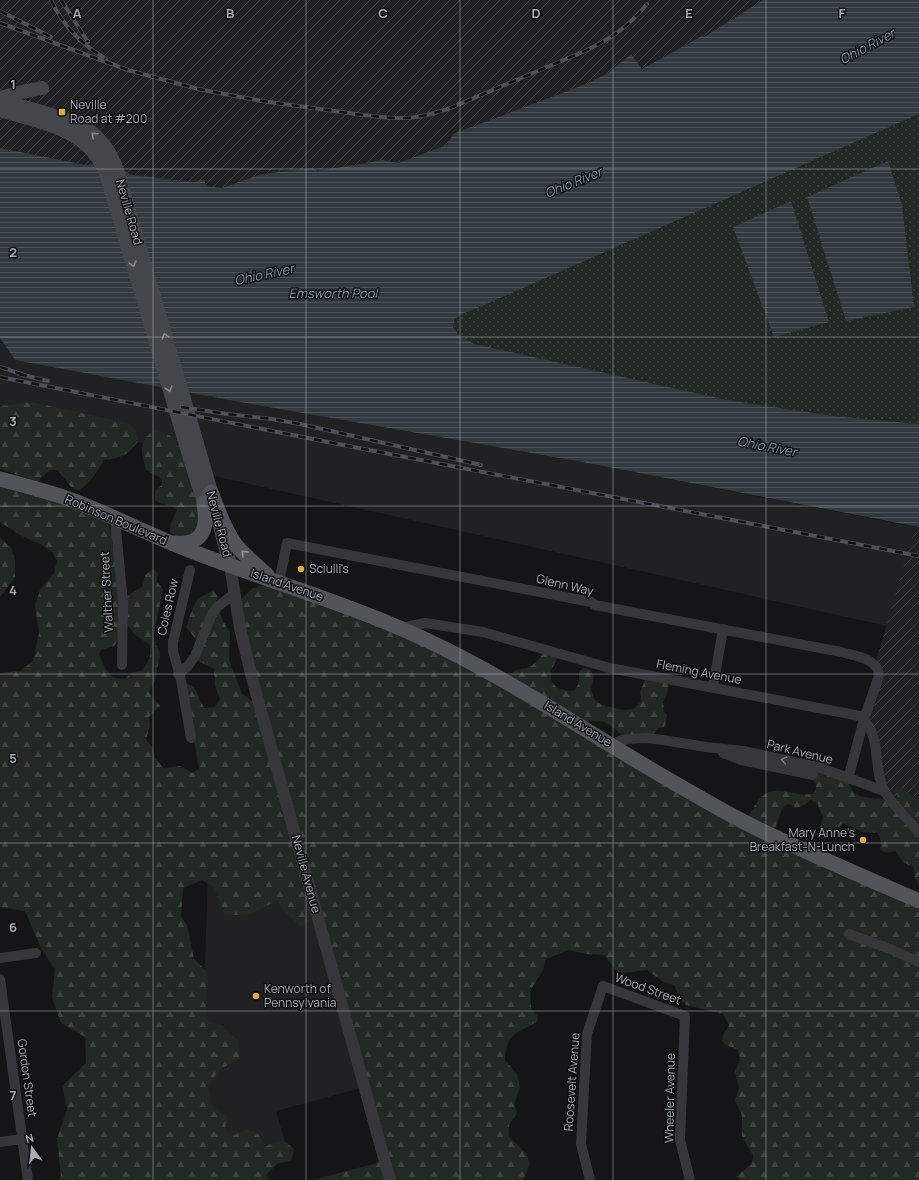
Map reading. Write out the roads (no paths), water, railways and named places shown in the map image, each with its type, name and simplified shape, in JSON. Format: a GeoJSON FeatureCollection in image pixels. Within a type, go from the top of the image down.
{"type":"FeatureCollection","features":[{"type":"Feature","properties":{"kind":"main road"},"geometry":{"type":"LineString","coordinates":[[0,99],[42,88]]}},
{"type":"Feature","properties":{"kind":"main road","name":"Neville Road"},"geometry":{"type":"LineString","coordinates":[[0,99],[73,122],[85,128],[103,144],[112,159],[112,173],[194,455],[208,498],[220,548],[230,566]]}},
{"type":"Feature","properties":{"kind":"main road","name":"Neville Road"},"geometry":{"type":"LineString","coordinates":[[0,110],[64,130],[90,148],[112,173]]}},
{"type":"Feature","properties":{"kind":"main road","name":"Robinson Boulevard"},"geometry":{"type":"LineString","coordinates":[[0,479],[67,498],[168,542],[230,566]]}},
{"type":"Feature","properties":{"kind":"main road"},"geometry":{"type":"LineString","coordinates":[[168,542],[180,544],[199,537],[204,529],[208,498]]}},
{"type":"Feature","properties":{"kind":"main road"},"geometry":{"type":"LineString","coordinates":[[208,498],[235,544],[276,581]]}},
{"type":"Feature","properties":{"kind":"main road","name":"Island Avenue"},"geometry":{"type":"LineString","coordinates":[[230,566],[356,610],[403,629],[446,649],[515,686],[671,781],[754,827],[919,901]]}},
{"type":"Feature","properties":{"kind":"street","name":"Walther Street"},"geometry":{"type":"LineString","coordinates":[[115,518],[122,603],[122,665]]}},
{"type":"Feature","properties":{"kind":"street","name":"Glenn Way"},"geometry":{"type":"LineString","coordinates":[[276,581],[287,543],[583,600],[591,602],[595,605],[840,652],[868,660],[875,665],[878,670],[879,676],[864,719]]}},
{"type":"Feature","properties":{"kind":"street","name":"Neville Avenue"},"geometry":{"type":"LineString","coordinates":[[230,566],[240,628],[252,678],[390,1180]]}},
{"type":"Feature","properties":{"kind":"street","name":"Coles Row"},"geometry":{"type":"LineString","coordinates":[[190,570],[173,642],[173,651],[178,674],[181,680],[191,738]]}},
{"type":"Feature","properties":{"kind":"street"},"geometry":{"type":"LineString","coordinates":[[178,674],[188,666],[195,656],[212,614],[217,607],[234,594]]}},
{"type":"Feature","properties":{"kind":"street","name":"Fleming Avenue"},"geometry":{"type":"LineString","coordinates":[[403,629],[424,623],[483,632],[610,668],[854,714],[864,719]]}},
{"type":"Feature","properties":{"kind":"street"},"geometry":{"type":"LineString","coordinates":[[713,687],[723,630]]}},
{"type":"Feature","properties":{"kind":"street"},"geometry":{"type":"LineString","coordinates":[[848,779],[864,719]]}},
{"type":"Feature","properties":{"kind":"street"},"geometry":{"type":"LineString","coordinates":[[864,719],[871,728],[874,738],[879,775],[884,791],[919,833]]}},
{"type":"Feature","properties":{"kind":"street","name":"Park Avenue"},"geometry":{"type":"LineString","coordinates":[[612,745],[628,739],[647,738],[743,751],[818,767],[884,791]]}},
{"type":"Feature","properties":{"kind":"street","name":"Park Avenue"},"geometry":{"type":"LineString","coordinates":[[706,747],[741,760],[813,775]]}},
{"type":"Feature","properties":{"kind":"street"},"geometry":{"type":"LineString","coordinates":[[849,934],[890,948],[919,962]]}},
{"type":"Feature","properties":{"kind":"street"},"geometry":{"type":"LineString","coordinates":[[0,958],[36,953]]}},
{"type":"Feature","properties":{"kind":"street","name":"Gordon Street"},"geometry":{"type":"LineString","coordinates":[[0,979],[28,1180]]}},
{"type":"Feature","properties":{"kind":"street","name":"Wood Street"},"geometry":{"type":"LineString","coordinates":[[603,986],[685,1016]]}},
{"type":"Feature","properties":{"kind":"street","name":"Roosevelt Avenue"},"geometry":{"type":"LineString","coordinates":[[590,1180],[581,1144],[587,1034],[603,986]]}},
{"type":"Feature","properties":{"kind":"street","name":"Wheeler Avenue"},"geometry":{"type":"LineString","coordinates":[[685,1016],[680,1140],[690,1180]]}},
{"type":"Feature","properties":{"kind":"street"},"geometry":{"type":"LineString","coordinates":[[0,1142],[22,1138]]}},
{"type":"Feature","properties":{"kind":"water","name":"Emsworth Pool"},"geometry":{"type":"Polygon","coordinates":[[[763,0],[919,0],[919,114],[462,314],[455,319],[453,327],[460,337],[475,344],[727,400],[834,416],[919,424],[919,527],[582,462],[240,402],[15,360],[0,338],[0,148],[86,165],[101,163],[116,167],[132,175],[195,182],[204,179],[206,186],[222,188],[262,174],[313,168],[318,171],[383,160],[398,163],[447,145],[453,134],[586,84],[608,73],[631,54],[642,69],[702,36],[704,37],[763,0]]]}},
{"type":"Feature","properties":{"kind":"water"},"geometry":{"type":"Polygon","coordinates":[[[888,161],[902,205],[914,307],[846,321],[807,197],[888,161]]]}},
{"type":"Feature","properties":{"kind":"water"},"geometry":{"type":"Polygon","coordinates":[[[791,201],[829,322],[774,337],[733,227],[791,201]]]}},
{"type":"Feature","properties":{"kind":"railway"},"geometry":{"type":"LineString","coordinates":[[51,0],[67,26],[81,41],[106,59]]}},
{"type":"Feature","properties":{"kind":"railway"},"geometry":{"type":"LineString","coordinates":[[61,0],[88,42]]}},
{"type":"Feature","properties":{"kind":"railway"},"geometry":{"type":"LineString","coordinates":[[0,23],[128,70],[198,89],[262,101],[363,115],[409,118],[448,109],[585,51],[626,26],[647,4]]}},
{"type":"Feature","properties":{"kind":"railway"},"geometry":{"type":"LineString","coordinates":[[0,11],[51,37]]}},
{"type":"Feature","properties":{"kind":"railway"},"geometry":{"type":"LineString","coordinates":[[0,367],[24,375]]}},
{"type":"Feature","properties":{"kind":"railway"},"geometry":{"type":"LineString","coordinates":[[19,374],[48,381]]}},
{"type":"Feature","properties":{"kind":"railway"},"geometry":{"type":"LineString","coordinates":[[0,377],[919,556]]}},
{"type":"Feature","properties":{"kind":"railway"},"geometry":{"type":"LineString","coordinates":[[181,407],[300,424],[481,465]]}},
{"type":"Feature","properties":{"kind":"place","name":"Neville Road at #200"},"geometry":{"type":"Point","coordinates":[62,112]}},
{"type":"Feature","properties":{"kind":"place","name":"Sciulli's"},"geometry":{"type":"Point","coordinates":[301,569]}},
{"type":"Feature","properties":{"kind":"place","name":"Mary Anne's Breakfast-N-Lunch"},"geometry":{"type":"Point","coordinates":[863,840]}},
{"type":"Feature","properties":{"kind":"place","name":"Kenworth of Pennsylvania"},"geometry":{"type":"Point","coordinates":[256,996]}},
{"type":"Feature","properties":{"kind":"water label","name":"Ohio River"},"geometry":{"type":"Point","coordinates":[867,46]}},
{"type":"Feature","properties":{"kind":"water label","name":"Ohio River"},"geometry":{"type":"Point","coordinates":[573,182]}},
{"type":"Feature","properties":{"kind":"water label","name":"Ohio River"},"geometry":{"type":"Point","coordinates":[264,274]}},
{"type":"Feature","properties":{"kind":"water label","name":"Ohio River"},"geometry":{"type":"Point","coordinates":[767,446]}}]}
